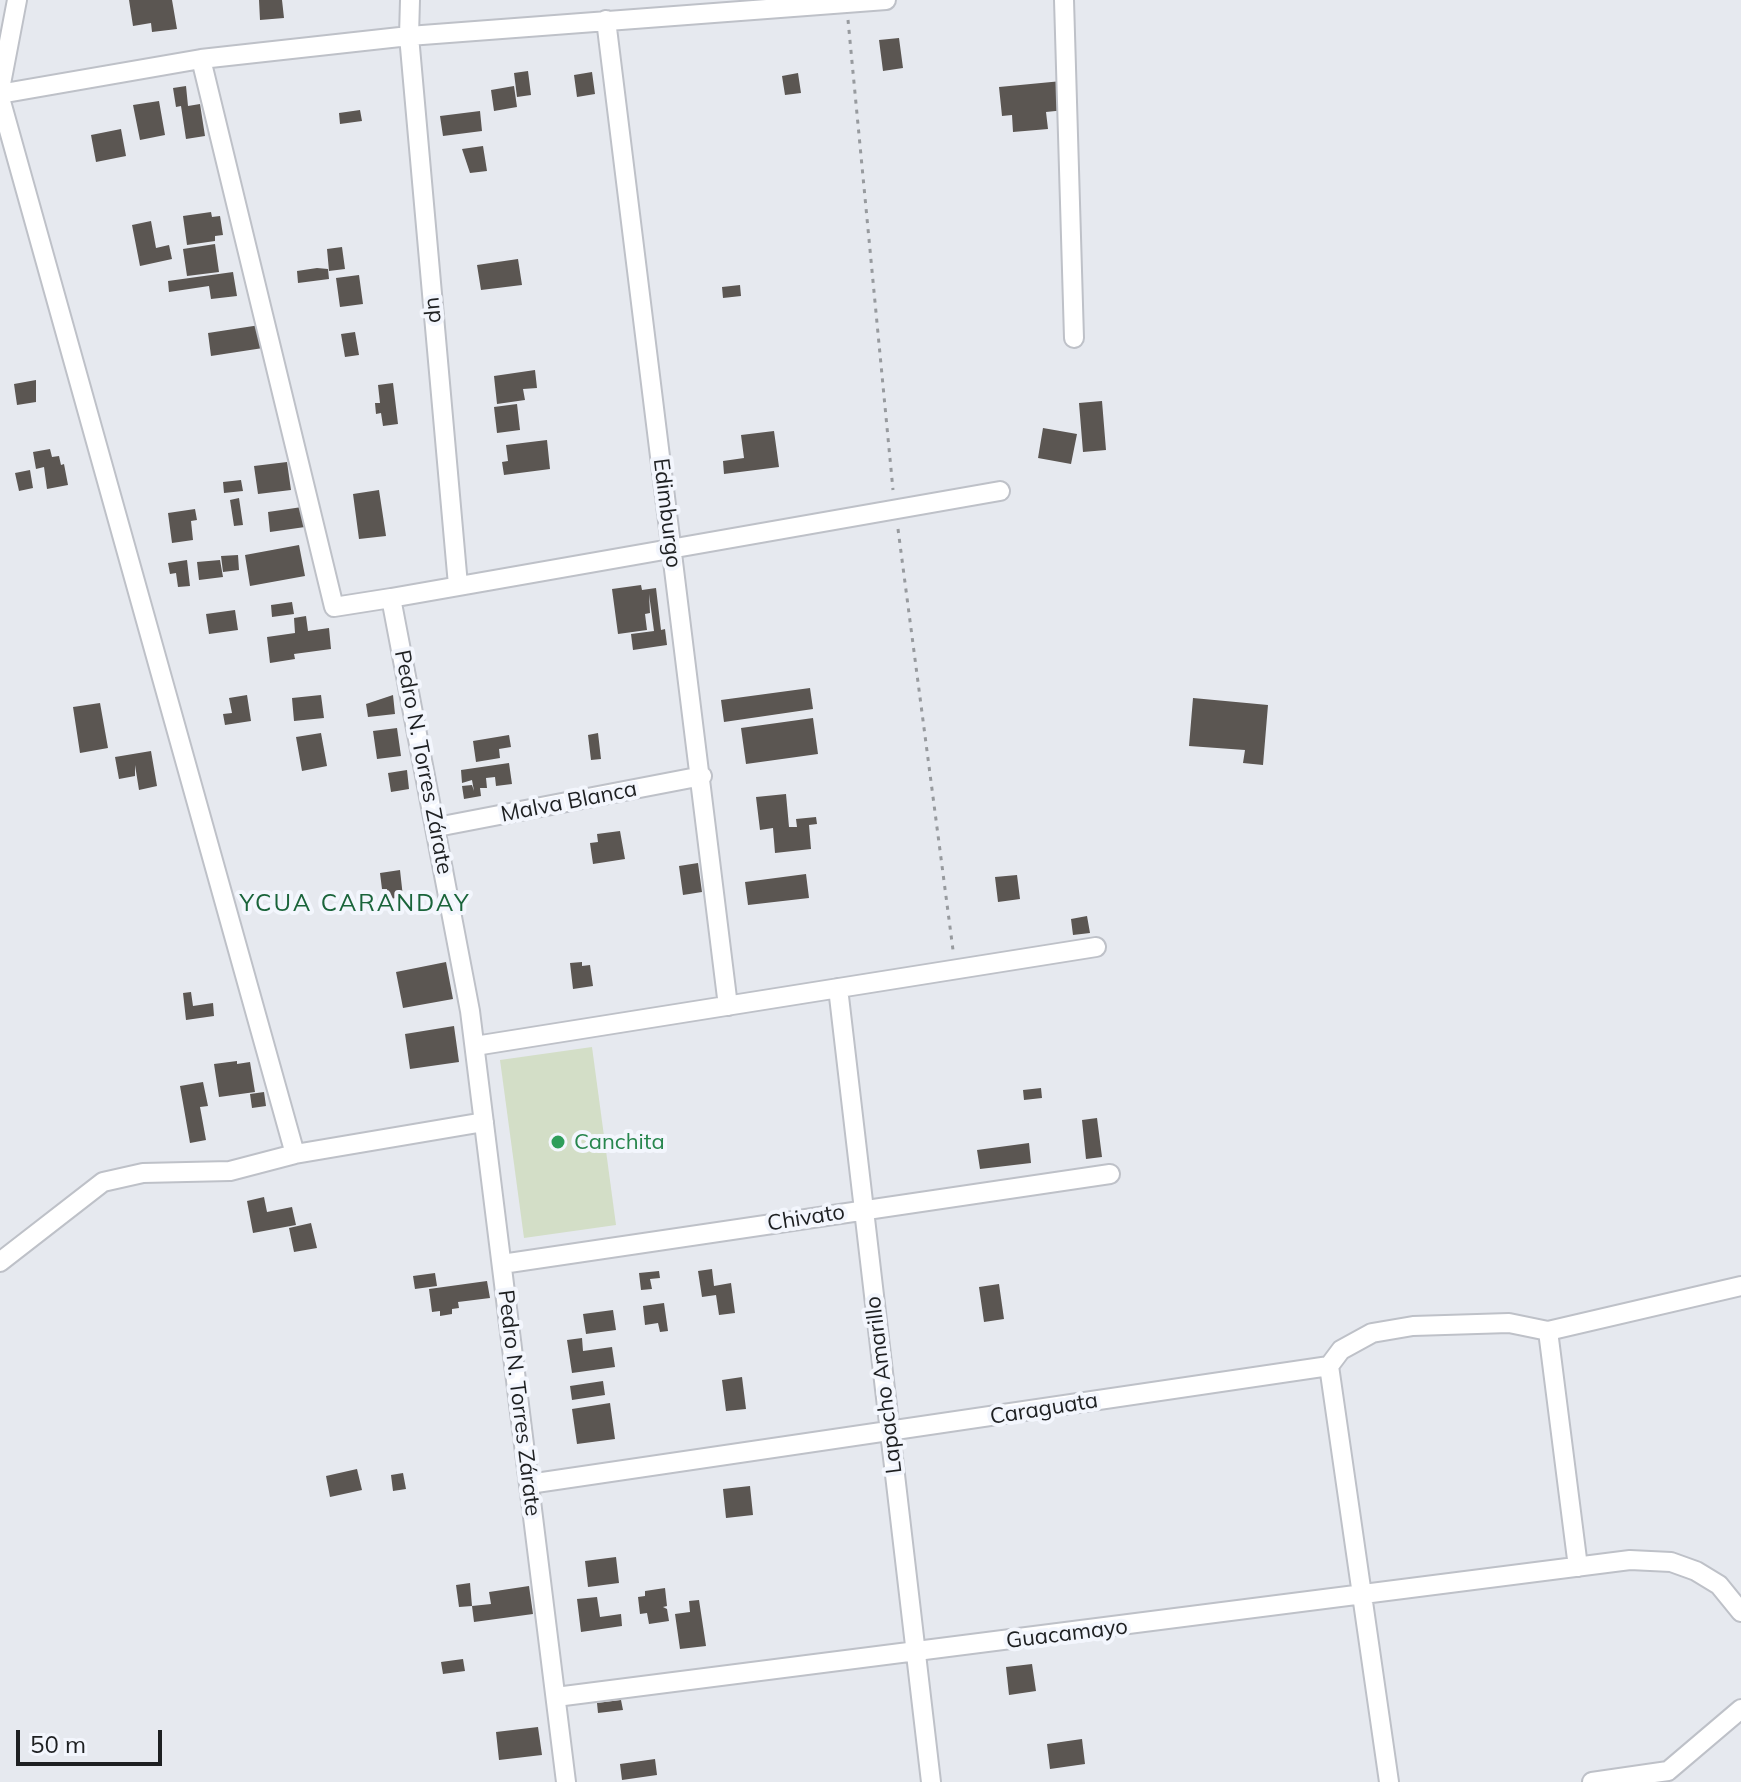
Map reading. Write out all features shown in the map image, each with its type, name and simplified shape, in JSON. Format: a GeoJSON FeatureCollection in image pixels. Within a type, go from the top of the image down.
{"type":"FeatureCollection","features":[{"type":"Feature","properties":{"kind":"street"},"geometry":{"type":"LineString","coordinates":[[17,0],[0,94],[295,1154]]}},
{"type":"Feature","properties":{"kind":"street","name":"dn"},"geometry":{"type":"LineString","coordinates":[[410,0],[409,36],[458,585]]}},
{"type":"Feature","properties":{"kind":"street"},"geometry":{"type":"LineString","coordinates":[[0,94],[201,59],[409,36],[886,0]]}},
{"type":"Feature","properties":{"kind":"street"},"geometry":{"type":"LineString","coordinates":[[1064,0],[1074,338]]}},
{"type":"Feature","properties":{"kind":"street","name":"Edimburgo"},"geometry":{"type":"LineString","coordinates":[[606,20],[702,776],[728,1006]]}},
{"type":"Feature","properties":{"kind":"street"},"geometry":{"type":"LineString","coordinates":[[201,59],[334,607],[1000,491]]}},
{"type":"Feature","properties":{"kind":"street","name":"Pedro N. Torres Zárate"},"geometry":{"type":"LineString","coordinates":[[391,598],[437,827],[475,1046],[566,1782]]}},
{"type":"Feature","properties":{"kind":"street","name":"Malva Blanca"},"geometry":{"type":"LineString","coordinates":[[437,827],[702,776]]}},
{"type":"Feature","properties":{"kind":"street"},"geometry":{"type":"LineString","coordinates":[[475,1046],[1096,947]]}},
{"type":"Feature","properties":{"kind":"street","name":"Lapacho Amarillo"},"geometry":{"type":"LineString","coordinates":[[838,988],[931,1782]]}},
{"type":"Feature","properties":{"kind":"street"},"geometry":{"type":"LineString","coordinates":[[0,1262],[103,1182],[143,1173],[230,1171],[295,1154],[484,1122]]}},
{"type":"Feature","properties":{"kind":"street","name":"Chivato"},"geometry":{"type":"LineString","coordinates":[[502,1264],[1110,1174]]}},
{"type":"Feature","properties":{"kind":"street"},"geometry":{"type":"LineString","coordinates":[[1389,1782],[1329,1366],[1341,1350],[1372,1333],[1413,1326],[1509,1323],[1548,1331],[1741,1286]]}},
{"type":"Feature","properties":{"kind":"street"},"geometry":{"type":"LineString","coordinates":[[1548,1331],[1578,1567]]}},
{"type":"Feature","properties":{"kind":"street","name":"Caraguata"},"geometry":{"type":"LineString","coordinates":[[529,1484],[1329,1366]]}},
{"type":"Feature","properties":{"kind":"street","name":"Guacamayo"},"geometry":{"type":"LineString","coordinates":[[556,1697],[1630,1560],[1671,1562],[1696,1571],[1719,1585],[1741,1612]]}},
{"type":"Feature","properties":{"kind":"street"},"geometry":{"type":"LineString","coordinates":[[1592,1782],[1672,1777],[1741,1709]]}},
{"type":"Feature","properties":{"kind":"path"},"geometry":{"type":"LineString","coordinates":[[838,3],[895,509],[955,970]]}},
{"type":"Feature","properties":{"kind":"green space","name":"Canchita"},"geometry":{"type":"Polygon","coordinates":[[[592,1047],[616,1225],[524,1238],[500,1060],[592,1047]]]}},
{"type":"Feature","properties":{"kind":"building"},"geometry":{"type":"Polygon","coordinates":[[[129,0],[172,0],[177,29],[152,32],[151,23],[133,26],[129,0]]]}},
{"type":"Feature","properties":{"kind":"building"},"geometry":{"type":"Polygon","coordinates":[[[259,0],[282,0],[284,18],[260,20],[259,0]]]}},
{"type":"Feature","properties":{"kind":"building"},"geometry":{"type":"Polygon","coordinates":[[[899,38],[903,68],[883,71],[879,40],[899,38]]]}},
{"type":"Feature","properties":{"kind":"building"},"geometry":{"type":"Polygon","coordinates":[[[528,71],[531,95],[517,97],[514,73],[528,71]]]}},
{"type":"Feature","properties":{"kind":"building"},"geometry":{"type":"Polygon","coordinates":[[[592,72],[595,94],[577,97],[574,75],[592,72]]]}},
{"type":"Feature","properties":{"kind":"building"},"geometry":{"type":"Polygon","coordinates":[[[798,73],[801,93],[785,95],[782,76],[798,73]]]}},
{"type":"Feature","properties":{"kind":"building"},"geometry":{"type":"Polygon","coordinates":[[[1062,81],[1065,110],[1046,112],[1048,129],[1013,132],[1012,115],[1002,116],[999,87],[1062,81]]]}},
{"type":"Feature","properties":{"kind":"building"},"geometry":{"type":"Polygon","coordinates":[[[186,86],[188,106],[200,104],[205,136],[186,139],[181,106],[176,107],[173,88],[186,86]]]}},
{"type":"Feature","properties":{"kind":"building"},"geometry":{"type":"Polygon","coordinates":[[[514,86],[517,107],[494,111],[491,90],[514,86]]]}},
{"type":"Feature","properties":{"kind":"building"},"geometry":{"type":"Polygon","coordinates":[[[159,101],[165,135],[140,140],[133,105],[159,101]]]}},
{"type":"Feature","properties":{"kind":"building"},"geometry":{"type":"Polygon","coordinates":[[[360,110],[362,121],[340,124],[339,113],[360,110]]]}},
{"type":"Feature","properties":{"kind":"building"},"geometry":{"type":"Polygon","coordinates":[[[480,111],[482,131],[443,136],[440,116],[480,111]]]}},
{"type":"Feature","properties":{"kind":"building"},"geometry":{"type":"Polygon","coordinates":[[[121,129],[126,156],[96,162],[91,135],[121,129]]]}},
{"type":"Feature","properties":{"kind":"building"},"geometry":{"type":"Polygon","coordinates":[[[483,146],[487,171],[470,173],[462,149],[483,146]]]}},
{"type":"Feature","properties":{"kind":"building"},"geometry":{"type":"Polygon","coordinates":[[[211,212],[212,217],[220,216],[223,235],[215,236],[215,241],[187,245],[183,216],[211,212]]]}},
{"type":"Feature","properties":{"kind":"building"},"geometry":{"type":"Polygon","coordinates":[[[151,221],[156,248],[169,245],[172,259],[140,266],[132,225],[151,221]]]}},
{"type":"Feature","properties":{"kind":"building"},"geometry":{"type":"Polygon","coordinates":[[[215,244],[219,272],[187,276],[183,249],[215,244]]]}},
{"type":"Feature","properties":{"kind":"building"},"geometry":{"type":"Polygon","coordinates":[[[342,247],[345,269],[329,271],[327,249],[342,247]]]}},
{"type":"Feature","properties":{"kind":"building"},"geometry":{"type":"Polygon","coordinates":[[[518,259],[522,285],[481,290],[477,265],[518,259]]]}},
{"type":"Feature","properties":{"kind":"building"},"geometry":{"type":"Polygon","coordinates":[[[328,269],[329,279],[298,283],[297,271],[328,269]]]}},
{"type":"Feature","properties":{"kind":"building"},"geometry":{"type":"Polygon","coordinates":[[[233,272],[237,296],[211,299],[209,286],[169,292],[168,281],[233,272]]]}},
{"type":"Feature","properties":{"kind":"building"},"geometry":{"type":"Polygon","coordinates":[[[359,275],[363,304],[340,307],[336,278],[359,275]]]}},
{"type":"Feature","properties":{"kind":"building"},"geometry":{"type":"Polygon","coordinates":[[[740,285],[741,296],[723,298],[722,287],[740,285]]]}},
{"type":"Feature","properties":{"kind":"building"},"geometry":{"type":"Polygon","coordinates":[[[260,325],[263,348],[211,356],[208,333],[260,325]]]}},
{"type":"Feature","properties":{"kind":"building"},"geometry":{"type":"Polygon","coordinates":[[[355,332],[359,355],[345,357],[341,334],[355,332]]]}},
{"type":"Feature","properties":{"kind":"building"},"geometry":{"type":"Polygon","coordinates":[[[535,370],[537,388],[523,389],[525,400],[497,404],[494,376],[535,370]]]}},
{"type":"Feature","properties":{"kind":"building"},"geometry":{"type":"Polygon","coordinates":[[[36,380],[36,402],[17,405],[14,384],[36,380]]]}},
{"type":"Feature","properties":{"kind":"building"},"geometry":{"type":"Polygon","coordinates":[[[393,383],[398,424],[383,426],[381,413],[376,414],[375,403],[380,403],[378,385],[393,383]]]}},
{"type":"Feature","properties":{"kind":"building"},"geometry":{"type":"Polygon","coordinates":[[[1102,401],[1106,450],[1083,452],[1079,403],[1102,401]]]}},
{"type":"Feature","properties":{"kind":"building"},"geometry":{"type":"Polygon","coordinates":[[[517,404],[520,430],[497,433],[494,407],[517,404]]]}},
{"type":"Feature","properties":{"kind":"building"},"geometry":{"type":"Polygon","coordinates":[[[1043,428],[1077,434],[1071,464],[1038,458],[1043,428]]]}},
{"type":"Feature","properties":{"kind":"building"},"geometry":{"type":"Polygon","coordinates":[[[774,431],[779,467],[724,474],[723,461],[744,458],[741,435],[774,431]]]}},
{"type":"Feature","properties":{"kind":"building"},"geometry":{"type":"Polygon","coordinates":[[[547,440],[550,469],[504,475],[502,462],[508,461],[506,445],[547,440]]]}},
{"type":"Feature","properties":{"kind":"building"},"geometry":{"type":"Polygon","coordinates":[[[50,449],[52,457],[59,456],[61,465],[64,464],[68,485],[47,489],[44,467],[36,469],[33,452],[50,449]]]}},
{"type":"Feature","properties":{"kind":"building"},"geometry":{"type":"Polygon","coordinates":[[[287,462],[291,490],[258,494],[254,466],[287,462]]]}},
{"type":"Feature","properties":{"kind":"building"},"geometry":{"type":"Polygon","coordinates":[[[30,470],[33,488],[19,491],[15,473],[30,470]]]}},
{"type":"Feature","properties":{"kind":"building"},"geometry":{"type":"Polygon","coordinates":[[[241,480],[243,491],[224,493],[223,482],[241,480]]]}},
{"type":"Feature","properties":{"kind":"building"},"geometry":{"type":"Polygon","coordinates":[[[379,490],[386,536],[359,539],[353,494],[379,490]]]}},
{"type":"Feature","properties":{"kind":"building"},"geometry":{"type":"Polygon","coordinates":[[[239,498],[243,525],[234,526],[230,500],[239,498]]]}},
{"type":"Feature","properties":{"kind":"building"},"geometry":{"type":"Polygon","coordinates":[[[302,507],[305,527],[270,532],[268,512],[302,507]]]}},
{"type":"Feature","properties":{"kind":"building"},"geometry":{"type":"Polygon","coordinates":[[[195,509],[197,520],[191,521],[193,540],[172,543],[168,513],[195,509]]]}},
{"type":"Feature","properties":{"kind":"building"},"geometry":{"type":"Polygon","coordinates":[[[299,545],[305,576],[250,586],[245,555],[299,545]]]}},
{"type":"Feature","properties":{"kind":"building"},"geometry":{"type":"Polygon","coordinates":[[[238,555],[239,570],[223,572],[221,556],[238,555]]]}},
{"type":"Feature","properties":{"kind":"building"},"geometry":{"type":"Polygon","coordinates":[[[187,560],[190,586],[178,587],[176,573],[170,574],[168,563],[187,560]]]}},
{"type":"Feature","properties":{"kind":"building"},"geometry":{"type":"Polygon","coordinates":[[[220,560],[223,577],[199,580],[197,562],[220,560]]]}},
{"type":"Feature","properties":{"kind":"building"},"geometry":{"type":"Polygon","coordinates":[[[641,585],[642,590],[656,588],[661,630],[665,629],[667,645],[633,650],[631,634],[654,631],[649,594],[650,613],[645,614],[647,630],[618,634],[612,589],[641,585]]]}},
{"type":"Feature","properties":{"kind":"building"},"geometry":{"type":"Polygon","coordinates":[[[292,602],[294,614],[272,617],[271,605],[292,602]]]}},
{"type":"Feature","properties":{"kind":"building"},"geometry":{"type":"Polygon","coordinates":[[[235,610],[238,630],[209,634],[206,614],[235,610]]]}},
{"type":"Feature","properties":{"kind":"building"},"geometry":{"type":"Polygon","coordinates":[[[306,616],[308,631],[329,628],[331,649],[294,654],[295,659],[270,663],[267,637],[295,633],[294,618],[306,616]]]}},
{"type":"Feature","properties":{"kind":"building"},"geometry":{"type":"Polygon","coordinates":[[[810,688],[813,709],[724,722],[721,700],[810,688]]]}},
{"type":"Feature","properties":{"kind":"building"},"geometry":{"type":"Polygon","coordinates":[[[247,695],[251,721],[225,725],[223,714],[232,713],[229,698],[247,695]]]}},
{"type":"Feature","properties":{"kind":"building"},"geometry":{"type":"Polygon","coordinates":[[[321,695],[324,718],[294,721],[292,698],[321,695]]]}},
{"type":"Feature","properties":{"kind":"building"},"geometry":{"type":"Polygon","coordinates":[[[393,695],[395,714],[368,717],[366,704],[393,695]]]}},
{"type":"Feature","properties":{"kind":"building"},"geometry":{"type":"Polygon","coordinates":[[[1193,698],[1268,705],[1263,765],[1243,763],[1245,750],[1189,746],[1193,698]]]}},
{"type":"Feature","properties":{"kind":"building"},"geometry":{"type":"Polygon","coordinates":[[[100,703],[108,748],[80,753],[73,707],[100,703]]]}},
{"type":"Feature","properties":{"kind":"building"},"geometry":{"type":"Polygon","coordinates":[[[813,718],[818,754],[746,764],[741,728],[813,718]]]}},
{"type":"Feature","properties":{"kind":"building"},"geometry":{"type":"Polygon","coordinates":[[[397,728],[401,756],[377,759],[373,731],[397,728]]]}},
{"type":"Feature","properties":{"kind":"building"},"geometry":{"type":"Polygon","coordinates":[[[321,733],[327,766],[302,771],[296,737],[321,733]]]}},
{"type":"Feature","properties":{"kind":"building"},"geometry":{"type":"Polygon","coordinates":[[[598,733],[601,759],[591,760],[588,735],[598,733]]]}},
{"type":"Feature","properties":{"kind":"building"},"geometry":{"type":"Polygon","coordinates":[[[509,735],[511,747],[499,749],[500,758],[476,762],[473,741],[509,735]]]}},
{"type":"Feature","properties":{"kind":"building"},"geometry":{"type":"Polygon","coordinates":[[[151,751],[157,786],[139,790],[135,765],[135,776],[119,779],[115,757],[151,751]]]}},
{"type":"Feature","properties":{"kind":"building"},"geometry":{"type":"Polygon","coordinates":[[[509,763],[512,784],[496,786],[495,777],[486,778],[487,788],[480,788],[481,796],[464,799],[462,786],[472,785],[474,791],[472,780],[462,783],[461,770],[509,763]]]}},
{"type":"Feature","properties":{"kind":"building"},"geometry":{"type":"Polygon","coordinates":[[[407,770],[409,789],[391,792],[388,773],[407,770]]]}},
{"type":"Feature","properties":{"kind":"building"},"geometry":{"type":"Polygon","coordinates":[[[786,794],[789,827],[797,827],[796,819],[816,817],[817,824],[809,825],[811,849],[775,853],[773,828],[760,830],[756,797],[786,794]]]}},
{"type":"Feature","properties":{"kind":"building"},"geometry":{"type":"Polygon","coordinates":[[[620,831],[625,859],[593,864],[590,843],[598,842],[597,834],[620,831]]]}},
{"type":"Feature","properties":{"kind":"building"},"geometry":{"type":"Polygon","coordinates":[[[698,863],[702,892],[683,895],[679,866],[698,863]]]}},
{"type":"Feature","properties":{"kind":"building"},"geometry":{"type":"Polygon","coordinates":[[[400,870],[403,897],[389,899],[387,889],[382,889],[380,873],[400,870]]]}},
{"type":"Feature","properties":{"kind":"building"},"geometry":{"type":"Polygon","coordinates":[[[806,874],[809,898],[748,905],[745,882],[806,874]]]}},
{"type":"Feature","properties":{"kind":"building"},"geometry":{"type":"Polygon","coordinates":[[[1017,875],[1020,899],[998,902],[995,877],[1017,875]]]}},
{"type":"Feature","properties":{"kind":"building"},"geometry":{"type":"Polygon","coordinates":[[[1087,916],[1090,933],[1073,935],[1071,919],[1087,916]]]}},
{"type":"Feature","properties":{"kind":"building"},"geometry":{"type":"Polygon","coordinates":[[[446,962],[453,999],[403,1008],[396,972],[446,962]]]}},
{"type":"Feature","properties":{"kind":"building"},"geometry":{"type":"Polygon","coordinates":[[[582,962],[582,966],[590,965],[593,986],[573,989],[570,963],[582,962]]]}},
{"type":"Feature","properties":{"kind":"building"},"geometry":{"type":"Polygon","coordinates":[[[191,992],[193,1006],[213,1003],[214,1016],[186,1020],[183,993],[191,992]]]}},
{"type":"Feature","properties":{"kind":"building"},"geometry":{"type":"Polygon","coordinates":[[[454,1026],[459,1062],[410,1069],[405,1034],[454,1026]]]}},
{"type":"Feature","properties":{"kind":"building"},"geometry":{"type":"Polygon","coordinates":[[[237,1061],[237,1064],[250,1062],[255,1092],[219,1097],[214,1064],[237,1061]]]}},
{"type":"Feature","properties":{"kind":"building"},"geometry":{"type":"Polygon","coordinates":[[[203,1082],[208,1106],[200,1107],[206,1140],[190,1143],[180,1086],[203,1082]]]}},
{"type":"Feature","properties":{"kind":"building"},"geometry":{"type":"Polygon","coordinates":[[[1041,1088],[1042,1098],[1024,1100],[1023,1090],[1041,1088]]]}},
{"type":"Feature","properties":{"kind":"building"},"geometry":{"type":"Polygon","coordinates":[[[264,1092],[266,1106],[252,1108],[250,1094],[264,1092]]]}},
{"type":"Feature","properties":{"kind":"building"},"geometry":{"type":"Polygon","coordinates":[[[1097,1118],[1102,1157],[1086,1159],[1082,1120],[1097,1118]]]}},
{"type":"Feature","properties":{"kind":"building"},"geometry":{"type":"Polygon","coordinates":[[[1029,1143],[1031,1163],[980,1169],[977,1150],[1029,1143]]]}},
{"type":"Feature","properties":{"kind":"building"},"geometry":{"type":"Polygon","coordinates":[[[264,1197],[267,1212],[292,1207],[296,1225],[253,1233],[247,1201],[264,1197]]]}},
{"type":"Feature","properties":{"kind":"building"},"geometry":{"type":"Polygon","coordinates":[[[311,1223],[317,1248],[294,1252],[289,1228],[311,1223]]]}},
{"type":"Feature","properties":{"kind":"building"},"geometry":{"type":"Polygon","coordinates":[[[712,1269],[714,1286],[731,1283],[735,1313],[719,1315],[716,1295],[702,1297],[698,1271],[712,1269]]]}},
{"type":"Feature","properties":{"kind":"building"},"geometry":{"type":"Polygon","coordinates":[[[659,1271],[660,1278],[650,1279],[652,1289],[641,1290],[639,1273],[659,1271]]]}},
{"type":"Feature","properties":{"kind":"building"},"geometry":{"type":"Polygon","coordinates":[[[435,1273],[437,1286],[415,1289],[413,1276],[435,1273]]]}},
{"type":"Feature","properties":{"kind":"building"},"geometry":{"type":"Polygon","coordinates":[[[487,1281],[490,1298],[458,1302],[459,1308],[452,1309],[452,1314],[440,1316],[440,1311],[432,1312],[429,1289],[487,1281]]]}},
{"type":"Feature","properties":{"kind":"building"},"geometry":{"type":"Polygon","coordinates":[[[999,1284],[1004,1319],[984,1322],[979,1287],[999,1284]]]}},
{"type":"Feature","properties":{"kind":"building"},"geometry":{"type":"Polygon","coordinates":[[[664,1303],[668,1331],[660,1332],[658,1323],[645,1325],[643,1306],[664,1303]]]}},
{"type":"Feature","properties":{"kind":"building"},"geometry":{"type":"Polygon","coordinates":[[[613,1310],[616,1330],[586,1334],[583,1314],[613,1310]]]}},
{"type":"Feature","properties":{"kind":"building"},"geometry":{"type":"Polygon","coordinates":[[[582,1338],[583,1351],[612,1347],[615,1367],[572,1373],[567,1340],[582,1338]]]}},
{"type":"Feature","properties":{"kind":"building"},"geometry":{"type":"Polygon","coordinates":[[[742,1377],[746,1409],[726,1411],[722,1380],[742,1377]]]}},
{"type":"Feature","properties":{"kind":"building"},"geometry":{"type":"Polygon","coordinates":[[[603,1381],[605,1395],[572,1400],[570,1386],[603,1381]]]}},
{"type":"Feature","properties":{"kind":"building"},"geometry":{"type":"Polygon","coordinates":[[[610,1403],[615,1439],[577,1444],[572,1409],[610,1403]]]}},
{"type":"Feature","properties":{"kind":"building"},"geometry":{"type":"Polygon","coordinates":[[[357,1469],[362,1490],[330,1497],[326,1476],[357,1469]]]}},
{"type":"Feature","properties":{"kind":"building"},"geometry":{"type":"Polygon","coordinates":[[[403,1473],[406,1489],[393,1491],[391,1475],[403,1473]]]}},
{"type":"Feature","properties":{"kind":"building"},"geometry":{"type":"Polygon","coordinates":[[[750,1486],[753,1515],[726,1518],[723,1489],[750,1486]]]}},
{"type":"Feature","properties":{"kind":"building"},"geometry":{"type":"Polygon","coordinates":[[[616,1557],[619,1583],[588,1587],[585,1561],[616,1557]]]}},
{"type":"Feature","properties":{"kind":"building"},"geometry":{"type":"Polygon","coordinates":[[[470,1583],[472,1606],[459,1607],[456,1585],[470,1583]]]}},
{"type":"Feature","properties":{"kind":"building"},"geometry":{"type":"Polygon","coordinates":[[[529,1586],[533,1614],[474,1622],[472,1606],[491,1604],[489,1592],[529,1586]]]}},
{"type":"Feature","properties":{"kind":"building"},"geometry":{"type":"Polygon","coordinates":[[[665,1588],[667,1606],[663,1607],[667,1609],[669,1621],[649,1624],[647,1613],[640,1614],[638,1597],[645,1596],[645,1591],[665,1588]]]}},
{"type":"Feature","properties":{"kind":"building"},"geometry":{"type":"Polygon","coordinates":[[[597,1597],[600,1617],[621,1614],[622,1626],[581,1632],[577,1599],[597,1597]]]}},
{"type":"Feature","properties":{"kind":"building"},"geometry":{"type":"Polygon","coordinates":[[[699,1600],[706,1646],[680,1649],[675,1614],[690,1612],[689,1601],[699,1600]]]}},
{"type":"Feature","properties":{"kind":"building"},"geometry":{"type":"Polygon","coordinates":[[[463,1659],[465,1671],[443,1674],[441,1662],[463,1659]]]}},
{"type":"Feature","properties":{"kind":"building"},"geometry":{"type":"Polygon","coordinates":[[[1032,1664],[1036,1691],[1009,1695],[1006,1667],[1032,1664]]]}},
{"type":"Feature","properties":{"kind":"building"},"geometry":{"type":"Polygon","coordinates":[[[621,1700],[623,1710],[598,1713],[597,1703],[621,1700]]]}},
{"type":"Feature","properties":{"kind":"building"},"geometry":{"type":"Polygon","coordinates":[[[538,1727],[542,1755],[499,1760],[496,1732],[538,1727]]]}},
{"type":"Feature","properties":{"kind":"building"},"geometry":{"type":"Polygon","coordinates":[[[1082,1739],[1085,1764],[1050,1769],[1047,1744],[1082,1739]]]}},
{"type":"Feature","properties":{"kind":"building"},"geometry":{"type":"Polygon","coordinates":[[[655,1759],[657,1775],[622,1780],[620,1764],[655,1759]]]}},
{"type":"Feature","properties":{"kind":"place","name":"Canchita"},"geometry":{"type":"Point","coordinates":[558,1142]}},
{"type":"Feature","properties":{"kind":"district","name":"YCUA CARANDAY"},"geometry":{"type":"Point","coordinates":[355,904]}}]}
